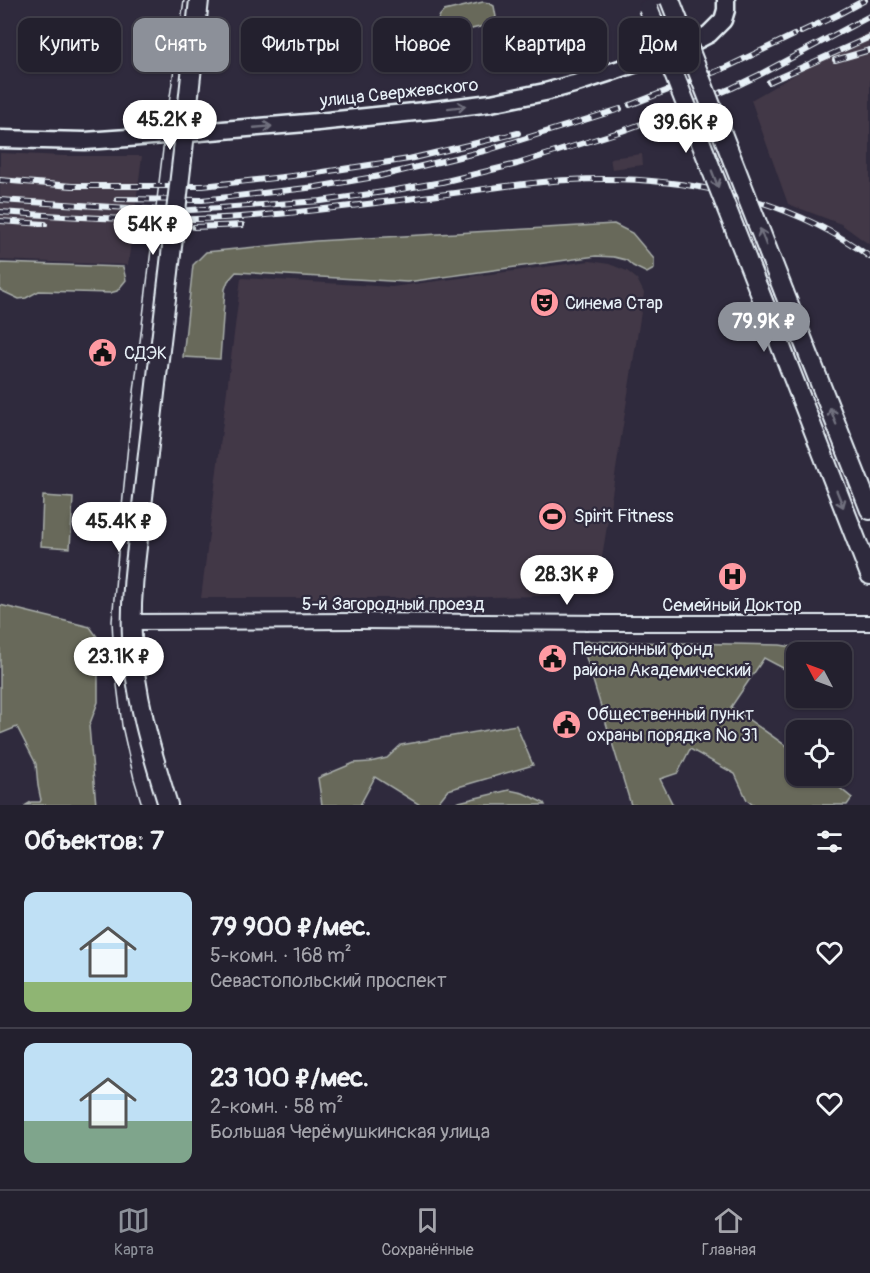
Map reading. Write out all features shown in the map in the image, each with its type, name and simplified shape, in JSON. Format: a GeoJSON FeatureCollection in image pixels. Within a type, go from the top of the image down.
{"type":"FeatureCollection","features":[{"type":"Feature","properties":{"kind":"main road"},"geometry":{"type":"LineString","coordinates":[[168,805],[143,717],[136,678],[132,622],[136,560],[199,0]]}},
{"type":"Feature","properties":{"kind":"main road"},"geometry":{"type":"LineString","coordinates":[[670,0],[870,510]]}},
{"type":"Feature","properties":{"kind":"main road"},"geometry":{"type":"LineString","coordinates":[[646,4],[870,575]]}},
{"type":"Feature","properties":{"kind":"street","name":"улица Свержевского"},"geometry":{"type":"LineString","coordinates":[[0,140],[184,142],[491,103],[545,92],[686,46],[709,34],[723,20],[726,0]]}},
{"type":"Feature","properties":{"kind":"street"},"geometry":{"type":"LineString","coordinates":[[827,466],[834,473],[843,473],[849,467],[849,458]]}},
{"type":"Feature","properties":{"kind":"street","name":"5-й Загородный проезд"},"geometry":{"type":"LineString","coordinates":[[132,622],[870,623]]}},
{"type":"Feature","properties":{"kind":"shaded area"},"geometry":{"type":"Polygon","coordinates":[[[870,31],[870,245],[841,224],[788,204],[751,100],[870,31]]]}},
{"type":"Feature","properties":{"kind":"shaded area"},"geometry":{"type":"Polygon","coordinates":[[[0,153],[142,156],[128,265],[0,260],[0,153]]]}},
{"type":"Feature","properties":{"kind":"shaded area"},"geometry":{"type":"Polygon","coordinates":[[[642,154],[643,165],[612,169],[610,158],[642,154]]]}},
{"type":"Feature","properties":{"kind":"shaded area"},"geometry":{"type":"Polygon","coordinates":[[[590,261],[609,264],[627,271],[637,279],[644,293],[596,595],[441,598],[201,598],[241,278],[392,287],[590,261]]]}},
{"type":"Feature","properties":{"kind":"green space"},"geometry":{"type":"Polygon","coordinates":[[[483,2],[494,6],[496,17],[483,18],[483,26],[471,29],[471,18],[438,18],[444,11],[483,2]]]}},
{"type":"Feature","properties":{"kind":"green space"},"geometry":{"type":"Polygon","coordinates":[[[614,224],[632,233],[654,259],[654,269],[647,273],[626,260],[596,256],[407,282],[236,272],[228,281],[225,289],[220,359],[183,357],[193,265],[206,252],[316,241],[614,224]]]}},
{"type":"Feature","properties":{"kind":"green space"},"geometry":{"type":"Polygon","coordinates":[[[0,263],[123,267],[126,280],[117,291],[110,293],[39,291],[19,299],[0,290],[0,263]]]}},
{"type":"Feature","properties":{"kind":"green space"},"geometry":{"type":"Polygon","coordinates":[[[43,496],[73,498],[70,548],[41,546],[43,496]]]}},
{"type":"Feature","properties":{"kind":"green space"},"geometry":{"type":"Polygon","coordinates":[[[0,605],[90,627],[98,638],[98,702],[89,726],[96,805],[26,805],[41,800],[36,764],[17,727],[0,734],[0,605]]]}},
{"type":"Feature","properties":{"kind":"green space"},"geometry":{"type":"Polygon","coordinates":[[[581,641],[786,646],[786,670],[764,658],[731,707],[786,746],[786,786],[837,786],[852,798],[847,805],[753,805],[747,800],[735,774],[690,749],[678,773],[660,779],[673,805],[631,805],[581,641]]]}},
{"type":"Feature","properties":{"kind":"green space"},"geometry":{"type":"Polygon","coordinates":[[[516,725],[533,765],[448,790],[436,805],[420,805],[375,777],[360,805],[322,805],[318,778],[354,763],[387,758],[401,745],[516,725]]]}},
{"type":"Feature","properties":{"kind":"green space"},"geometry":{"type":"Polygon","coordinates":[[[509,790],[523,793],[545,805],[454,805],[455,803],[509,790]]]}},
{"type":"Feature","properties":{"kind":"tram line"},"geometry":{"type":"LineString","coordinates":[[142,805],[122,726],[112,621],[130,425],[166,124],[184,0]]}},
{"type":"Feature","properties":{"kind":"railway"},"geometry":{"type":"LineString","coordinates":[[801,32],[865,0]]}},
{"type":"Feature","properties":{"kind":"railway"},"geometry":{"type":"LineString","coordinates":[[0,200],[176,211],[321,201],[442,182],[517,164],[666,115],[759,75],[870,16]]}},
{"type":"Feature","properties":{"kind":"railway"},"geometry":{"type":"LineString","coordinates":[[630,105],[725,68],[794,35]]}},
{"type":"Feature","properties":{"kind":"railway"},"geometry":{"type":"LineString","coordinates":[[769,82],[870,37]]}},
{"type":"Feature","properties":{"kind":"railway"},"geometry":{"type":"LineString","coordinates":[[835,60],[870,50]]}},
{"type":"Feature","properties":{"kind":"railway"},"geometry":{"type":"LineString","coordinates":[[117,199],[202,200],[316,187],[380,176],[488,150],[620,109]]}},
{"type":"Feature","properties":{"kind":"railway"},"geometry":{"type":"LineString","coordinates":[[0,180],[72,186],[203,186],[310,174],[409,159],[518,133]]}},
{"type":"Feature","properties":{"kind":"railway"},"geometry":{"type":"LineString","coordinates":[[0,212],[127,219],[222,218],[326,209],[554,181],[608,179],[648,181],[687,185],[764,203],[837,235],[870,257]]}},
{"type":"Feature","properties":{"kind":"railway"},"geometry":{"type":"LineString","coordinates":[[0,221],[45,224]]}},
{"type":"Feature","properties":{"kind":"railway"},"geometry":{"type":"LineString","coordinates":[[194,227],[242,225]]}},
{"type":"Feature","properties":{"kind":"place","name":"Синема Стар"},"geometry":{"type":"Point","coordinates":[544,303]}},
{"type":"Feature","properties":{"kind":"place","name":"СДЭК"},"geometry":{"type":"Point","coordinates":[103,353]}},
{"type":"Feature","properties":{"kind":"place","name":"Spirit Fitness"},"geometry":{"type":"Point","coordinates":[553,516]}},
{"type":"Feature","properties":{"kind":"place","name":"Семейный Доктор"},"geometry":{"type":"Point","coordinates":[732,576]}},
{"type":"Feature","properties":{"kind":"place","name":"Пенсионный фонд района Академический"},"geometry":{"type":"Point","coordinates":[552,659]}},
{"type":"Feature","properties":{"kind":"place","name":"Общественный пункт охраны порядка № 31"},"geometry":{"type":"Point","coordinates":[566,724]}}]}
